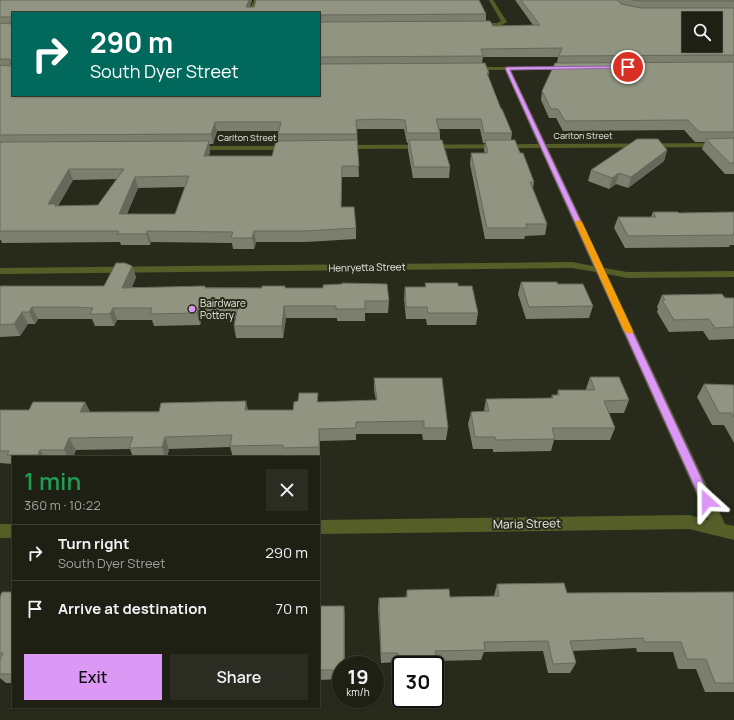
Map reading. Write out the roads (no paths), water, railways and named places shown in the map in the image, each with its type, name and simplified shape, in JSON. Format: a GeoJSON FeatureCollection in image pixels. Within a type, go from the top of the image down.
{"type":"FeatureCollection","features":[{"type":"Feature","properties":{"kind":"street"},"geometry":{"type":"LineString","coordinates":[[251,12],[256,0]]}},
{"type":"Feature","properties":{"kind":"street"},"geometry":{"type":"LineString","coordinates":[[468,25],[492,25],[502,24],[504,22],[491,0]]}},
{"type":"Feature","properties":{"kind":"street"},"geometry":{"type":"LineString","coordinates":[[468,68],[577,68]]}},
{"type":"Feature","properties":{"kind":"street"},"geometry":{"type":"LineString","coordinates":[[507,68],[601,270],[727,532]]}},
{"type":"Feature","properties":{"kind":"street","name":"Carlton Street"},"geometry":{"type":"LineString","coordinates":[[335,147],[734,145]]}},
{"type":"Feature","properties":{"kind":"street","name":"Carlton Street"},"geometry":{"type":"LineString","coordinates":[[184,148],[295,148]]}},
{"type":"Feature","properties":{"kind":"street","name":"Henryetta Street"},"geometry":{"type":"LineString","coordinates":[[0,271],[572,264],[627,275],[734,274]]}},
{"type":"Feature","properties":{"kind":"street","name":"Maria Street"},"geometry":{"type":"LineString","coordinates":[[320,527],[689,522],[727,532]]}},
{"type":"Feature","properties":{"kind":"street"},"geometry":{"type":"LineString","coordinates":[[0,531],[12,531]]}},
{"type":"Feature","properties":{"kind":"place","name":"Bairdware Pottery"},"geometry":{"type":"Point","coordinates":[192,309]}}]}
